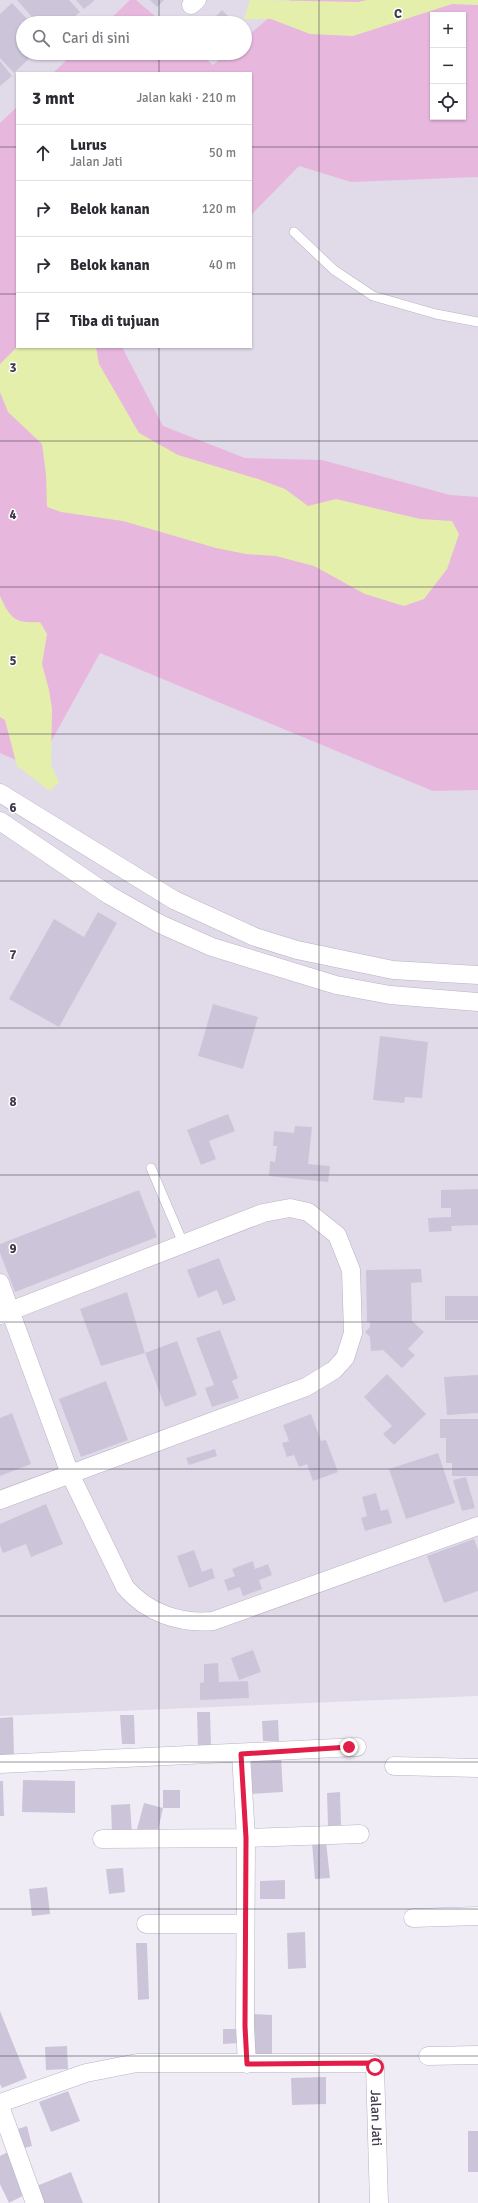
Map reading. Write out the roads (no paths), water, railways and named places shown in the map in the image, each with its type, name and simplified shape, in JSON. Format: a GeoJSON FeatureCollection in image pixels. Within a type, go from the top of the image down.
{"type":"FeatureCollection","features":[{"type":"Feature","properties":{"kind":"street"},"geometry":{"type":"LineString","coordinates":[[0,794],[174,900],[255,937],[297,950],[393,970],[478,975]]}},
{"type":"Feature","properties":{"kind":"street"},"geometry":{"type":"LineString","coordinates":[[0,821],[109,895],[160,924],[212,947],[336,986],[390,995],[478,1002]]}},
{"type":"Feature","properties":{"kind":"street"},"geometry":{"type":"LineString","coordinates":[[0,1500],[306,1387],[334,1370],[345,1358],[353,1333],[352,1270],[337,1235],[308,1212],[290,1208],[263,1214],[183,1243],[5,1313]]}},
{"type":"Feature","properties":{"kind":"street"},"geometry":{"type":"LineString","coordinates":[[0,1283],[5,1313],[70,1474],[125,1587],[134,1598],[151,1610],[184,1621],[213,1621],[478,1526]]}},
{"type":"Feature","properties":{"kind":"street"},"geometry":{"type":"LineString","coordinates":[[0,1764],[241,1754],[357,1747]]}},
{"type":"Feature","properties":{"kind":"street"},"geometry":{"type":"LineString","coordinates":[[0,2102],[86,2073],[118,2066],[153,2062],[247,2064],[246,1838],[241,1754]]}},
{"type":"Feature","properties":{"kind":"street"},"geometry":{"type":"LineString","coordinates":[[394,1766],[478,1768]]}},
{"type":"Feature","properties":{"kind":"street"},"geometry":{"type":"LineString","coordinates":[[102,1839],[246,1838],[360,1834]]}},
{"type":"Feature","properties":{"kind":"street"},"geometry":{"type":"LineString","coordinates":[[413,1918],[478,1916]]}},
{"type":"Feature","properties":{"kind":"street"},"geometry":{"type":"LineString","coordinates":[[146,1924],[246,1924]]}},
{"type":"Feature","properties":{"kind":"street"},"geometry":{"type":"LineString","coordinates":[[428,2056],[478,2055]]}},
{"type":"Feature","properties":{"kind":"street","name":"Jalan Jati"},"geometry":{"type":"LineString","coordinates":[[247,2064],[372,2063],[375,2067],[379,2203]]}},
{"type":"Feature","properties":{"kind":"street"},"geometry":{"type":"LineString","coordinates":[[0,2106],[35,2203]]}},
{"type":"Feature","properties":{"kind":"lane"},"geometry":{"type":"LineString","coordinates":[[294,232],[334,270],[373,296],[436,314],[478,322]]}},
{"type":"Feature","properties":{"kind":"lane"},"geometry":{"type":"LineString","coordinates":[[150,1168],[183,1243]]}}]}
